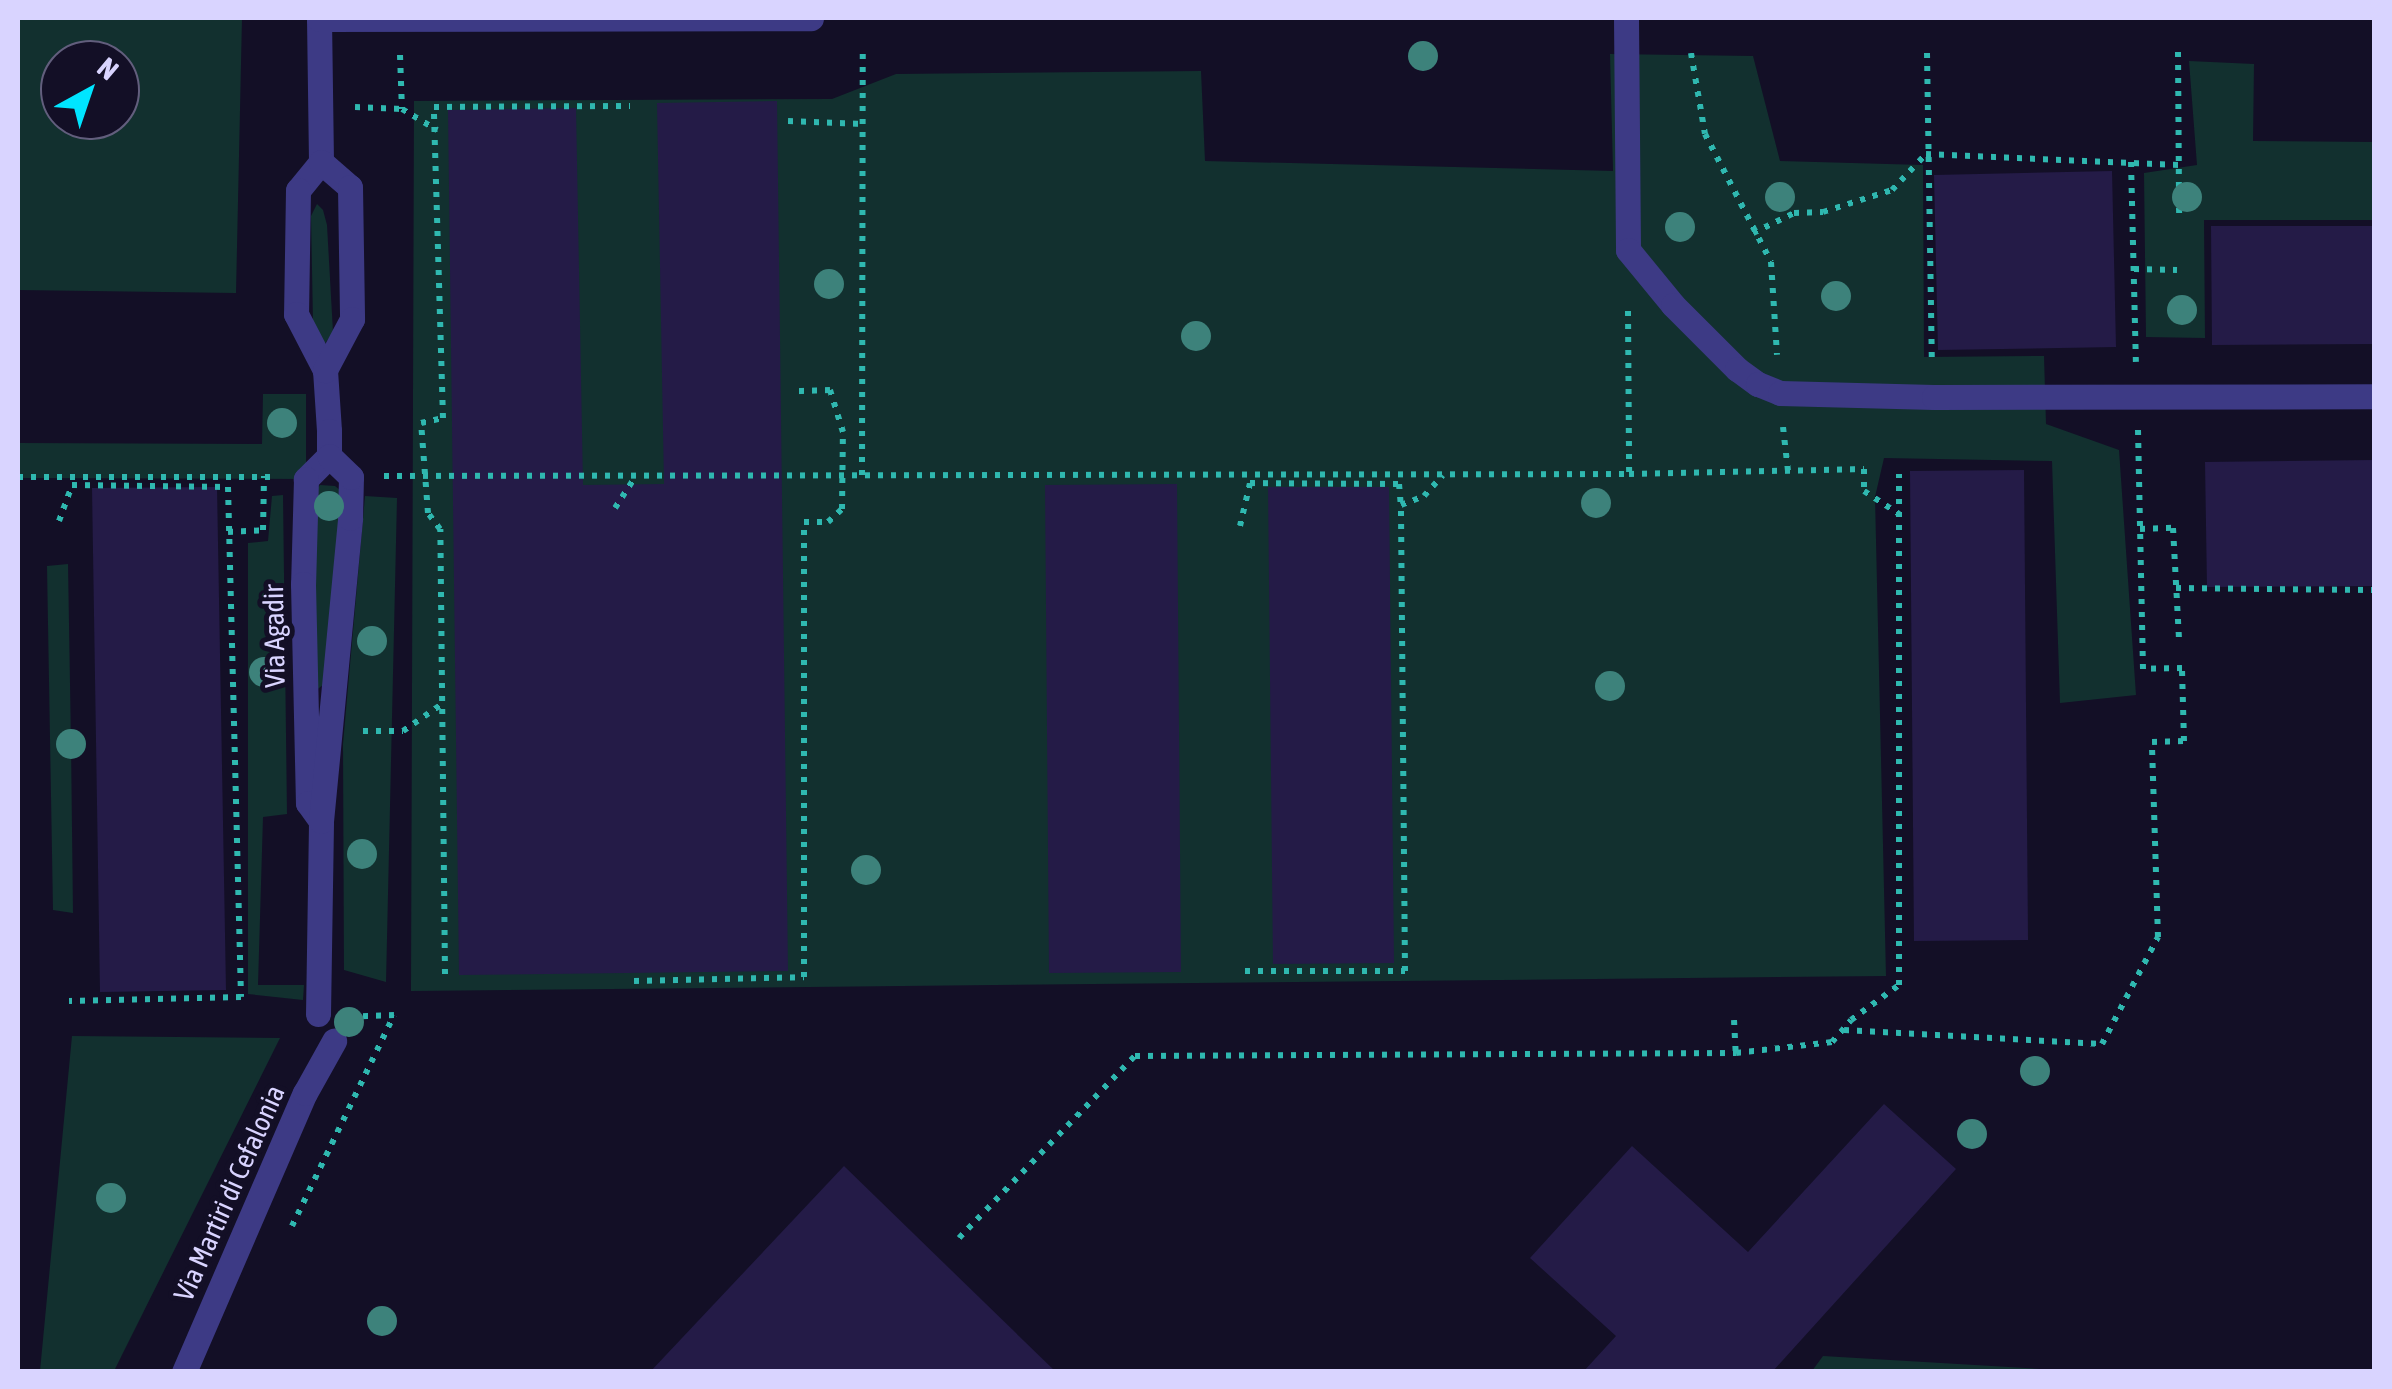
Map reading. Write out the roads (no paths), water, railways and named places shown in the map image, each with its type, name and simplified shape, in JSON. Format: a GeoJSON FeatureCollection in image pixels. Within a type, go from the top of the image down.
{"type":"FeatureCollection","features":[{"type":"Feature","properties":{"kind":"street"},"geometry":{"type":"LineString","coordinates":[[329,456],[325,370],[296,314],[298,190],[320,162],[319,18],[811,18]]}},
{"type":"Feature","properties":{"kind":"street"},"geometry":{"type":"LineString","coordinates":[[1626,18],[1628,250],[1674,305],[1758,384],[1780,393],[1934,396],[2374,396]]}},
{"type":"Feature","properties":{"kind":"street"},"geometry":{"type":"LineString","coordinates":[[320,162],[350,186],[352,319],[325,370]]}},
{"type":"Feature","properties":{"kind":"street","name":"Via Agadir"},"geometry":{"type":"LineString","coordinates":[[318,1014],[322,820],[351,477],[329,456],[306,479],[303,584],[308,803],[322,820]]}},
{"type":"Feature","properties":{"kind":"street","name":"Via Martiri di Cefalonia"},"geometry":{"type":"LineString","coordinates":[[184,1372],[305,1093],[334,1041]]}}]}
